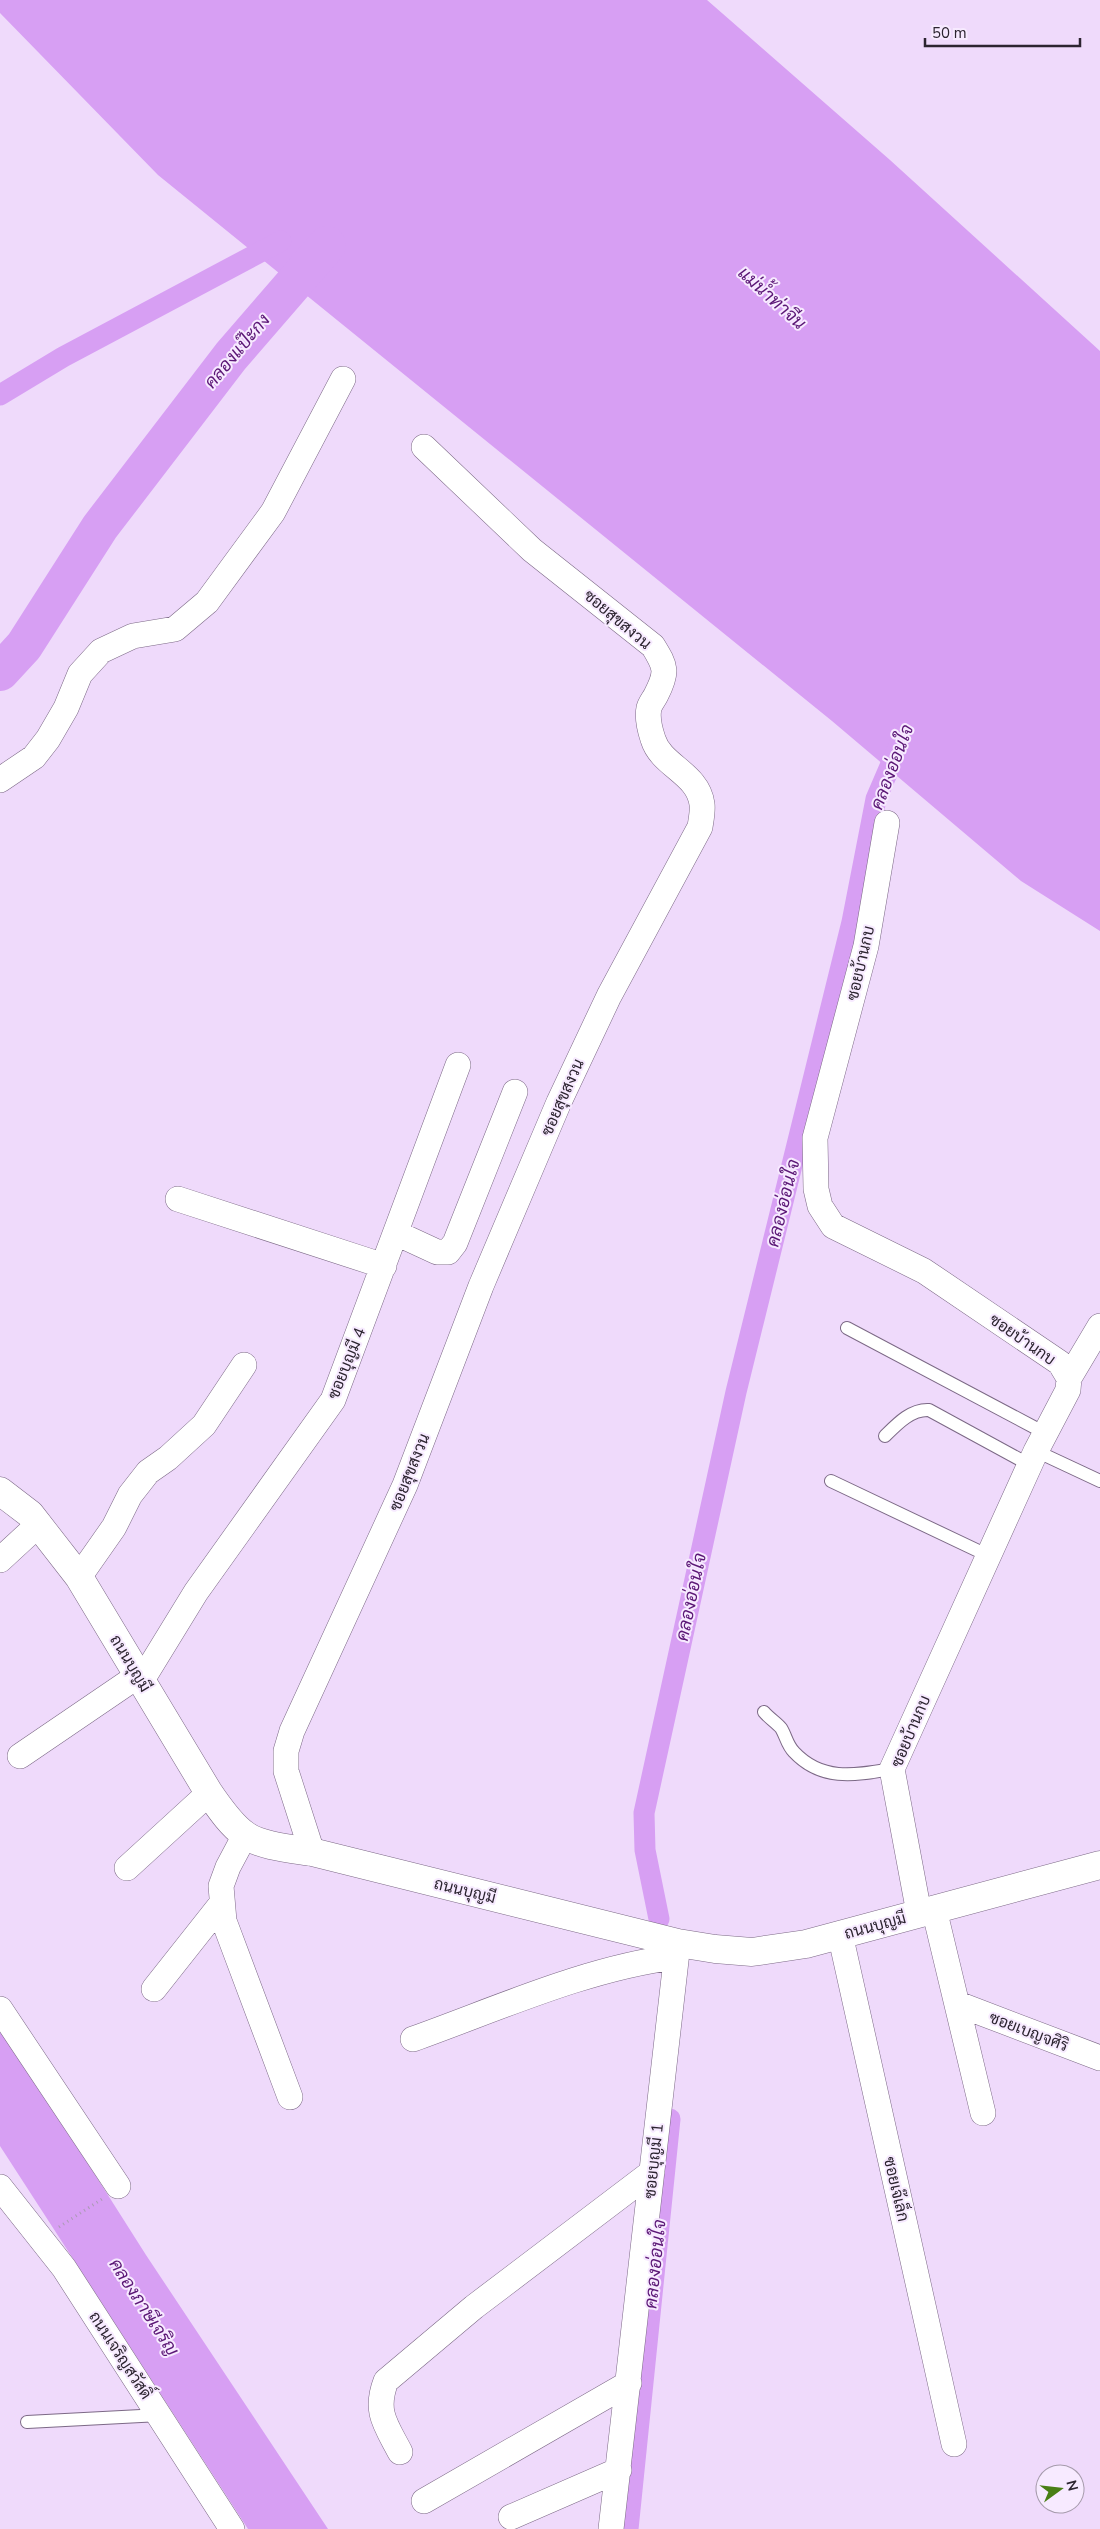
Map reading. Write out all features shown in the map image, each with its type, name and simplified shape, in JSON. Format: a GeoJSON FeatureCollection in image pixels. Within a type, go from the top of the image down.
{"type":"FeatureCollection","features":[{"type":"Feature","properties":{"kind":"street"},"geometry":{"type":"LineString","coordinates":[[0,780],[34,757],[48,739],[66,708],[80,674],[101,651],[133,636],[175,629],[207,602],[273,512],[343,379]]}},
{"type":"Feature","properties":{"kind":"street","name":"ซอยสุขสงวน"},"geometry":{"type":"LineString","coordinates":[[312,1852],[286,1771],[286,1751],[292,1731],[405,1485],[481,1286],[559,1102],[609,996],[700,827],[703,805],[698,790],[689,778],[657,750],[653,741],[649,708],[664,680],[665,672],[663,662],[653,646],[532,550],[424,447]]}},
{"type":"Feature","properties":{"kind":"street","name":"ซอยบ้านกบ"},"geometry":{"type":"LineString","coordinates":[[887,823],[866,946],[815,1138],[816,1189],[820,1206],[834,1226],[924,1271],[1060,1363],[1069,1378],[1068,1390],[1037,1450],[892,1769],[926,1911]]}},
{"type":"Feature","properties":{"kind":"street","name":"ซอยบุญมี 4"},"geometry":{"type":"LineString","coordinates":[[140,1678],[196,1592],[334,1400],[458,1065]]}},
{"type":"Feature","properties":{"kind":"street"},"geometry":{"type":"LineString","coordinates":[[396,1233],[437,1252],[448,1252],[455,1243],[515,1092]]}},
{"type":"Feature","properties":{"kind":"street"},"geometry":{"type":"LineString","coordinates":[[178,1199],[384,1266]]}},
{"type":"Feature","properties":{"kind":"street"},"geometry":{"type":"LineString","coordinates":[[1069,1378],[1100,1326]]}},
{"type":"Feature","properties":{"kind":"street"},"geometry":{"type":"LineString","coordinates":[[79,1577],[114,1527],[130,1495],[148,1472],[168,1458],[204,1425],[244,1365]]}},
{"type":"Feature","properties":{"kind":"street","name":"ถนนบุญมี"},"geometry":{"type":"LineString","coordinates":[[0,1491],[30,1514],[79,1577],[209,1793],[221,1810],[245,1835],[278,1846],[312,1852],[677,1950],[715,1949],[752,1952],[806,1944],[1100,1865]]}},
{"type":"Feature","properties":{"kind":"street"},"geometry":{"type":"LineString","coordinates":[[0,1560],[39,1524]]}},
{"type":"Feature","properties":{"kind":"street"},"geometry":{"type":"LineString","coordinates":[[20,1756],[140,1678]]}},
{"type":"Feature","properties":{"kind":"street"},"geometry":{"type":"LineString","coordinates":[[127,1868],[209,1793]]}},
{"type":"Feature","properties":{"kind":"street"},"geometry":{"type":"LineString","coordinates":[[245,1835],[228,1867],[221,1886],[224,1921],[290,2097]]}},
{"type":"Feature","properties":{"kind":"street"},"geometry":{"type":"LineString","coordinates":[[154,1989],[222,1903]]}},
{"type":"Feature","properties":{"kind":"street","name":"ซอยเบญจศิริ"},"geometry":{"type":"LineString","coordinates":[[926,1911],[958,2004],[983,2113]]}},
{"type":"Feature","properties":{"kind":"street","name":"ซอยเจ๊เล็ก"},"geometry":{"type":"LineString","coordinates":[[840,1934],[954,2444]]}},
{"type":"Feature","properties":{"kind":"street"},"geometry":{"type":"LineString","coordinates":[[413,2039],[598,1973],[677,1950]]}},
{"type":"Feature","properties":{"kind":"street","name":"ซอยบุญมี 1"},"geometry":{"type":"LineString","coordinates":[[611,2529],[677,1950]]}},
{"type":"Feature","properties":{"kind":"street","name":"ซอยเบญจศิริ"},"geometry":{"type":"LineString","coordinates":[[958,2004],[1100,2058]]}},
{"type":"Feature","properties":{"kind":"street"},"geometry":{"type":"LineString","coordinates":[[0,2009],[110,2192]]}},
{"type":"Feature","properties":{"kind":"street"},"geometry":{"type":"LineString","coordinates":[[400,2452],[380,2413],[379,2398],[386,2381],[474,2307],[652,2172]]}},
{"type":"Feature","properties":{"kind":"street","name":"ถนนเจริญสวัสดิ์"},"geometry":{"type":"LineString","coordinates":[[0,2187],[64,2268],[232,2529]]}},
{"type":"Feature","properties":{"kind":"street"},"geometry":{"type":"LineString","coordinates":[[424,2501],[629,2383]]}},
{"type":"Feature","properties":{"kind":"street"},"geometry":{"type":"LineString","coordinates":[[511,2517],[619,2470]]}},
{"type":"Feature","properties":{"kind":"lane"},"geometry":{"type":"LineString","coordinates":[[847,1328],[1037,1450]]}},
{"type":"Feature","properties":{"kind":"lane"},"geometry":{"type":"LineString","coordinates":[[885,1436],[902,1419],[922,1410],[930,1410],[1037,1450],[1100,1481]]}},
{"type":"Feature","properties":{"kind":"lane"},"geometry":{"type":"LineString","coordinates":[[831,1481],[989,1556]]}},
{"type":"Feature","properties":{"kind":"lane"},"geometry":{"type":"LineString","coordinates":[[764,1712],[781,1728],[793,1751],[805,1763],[828,1773],[853,1776],[892,1769]]}},
{"type":"Feature","properties":{"kind":"lane"},"geometry":{"type":"LineString","coordinates":[[27,2422],[160,2415]]}},
{"type":"Feature","properties":{"kind":"path"},"geometry":{"type":"LineString","coordinates":[[58,2228],[110,2192]]}},
{"type":"Feature","properties":{"kind":"water","name":"แม่น้ำท่าจีน"},"geometry":{"type":"Polygon","coordinates":[[[0,0],[707,0],[890,160],[1100,351],[1100,931],[1021,881],[832,721],[158,175],[0,13],[0,0]]]}},
{"type":"Feature","properties":{"kind":"water","name":"คลองภาษีเจริญ"},"geometry":{"type":"Polygon","coordinates":[[[0,2025],[146,2255],[328,2529],[248,2529],[0,2146],[0,2025]]]}},
{"type":"Feature","properties":{"kind":"waterway"},"geometry":{"type":"LineString","coordinates":[[0,395],[63,357],[281,241]]}},
{"type":"Feature","properties":{"kind":"waterway","name":"คลองแป๊ะกง"},"geometry":{"type":"LineString","coordinates":[[0,672],[24,646],[100,527],[231,356],[327,245]]}},
{"type":"Feature","properties":{"kind":"waterway","name":"คลองอ่อนใจ"},"geometry":{"type":"LineString","coordinates":[[659,1919],[645,1850],[644,1813],[736,1392],[852,922],[876,799],[900,743]]}},
{"type":"Feature","properties":{"kind":"waterway","name":"คลองอ่อนใจ"},"geometry":{"type":"LineString","coordinates":[[628,2529],[670,2119]]}}]}
